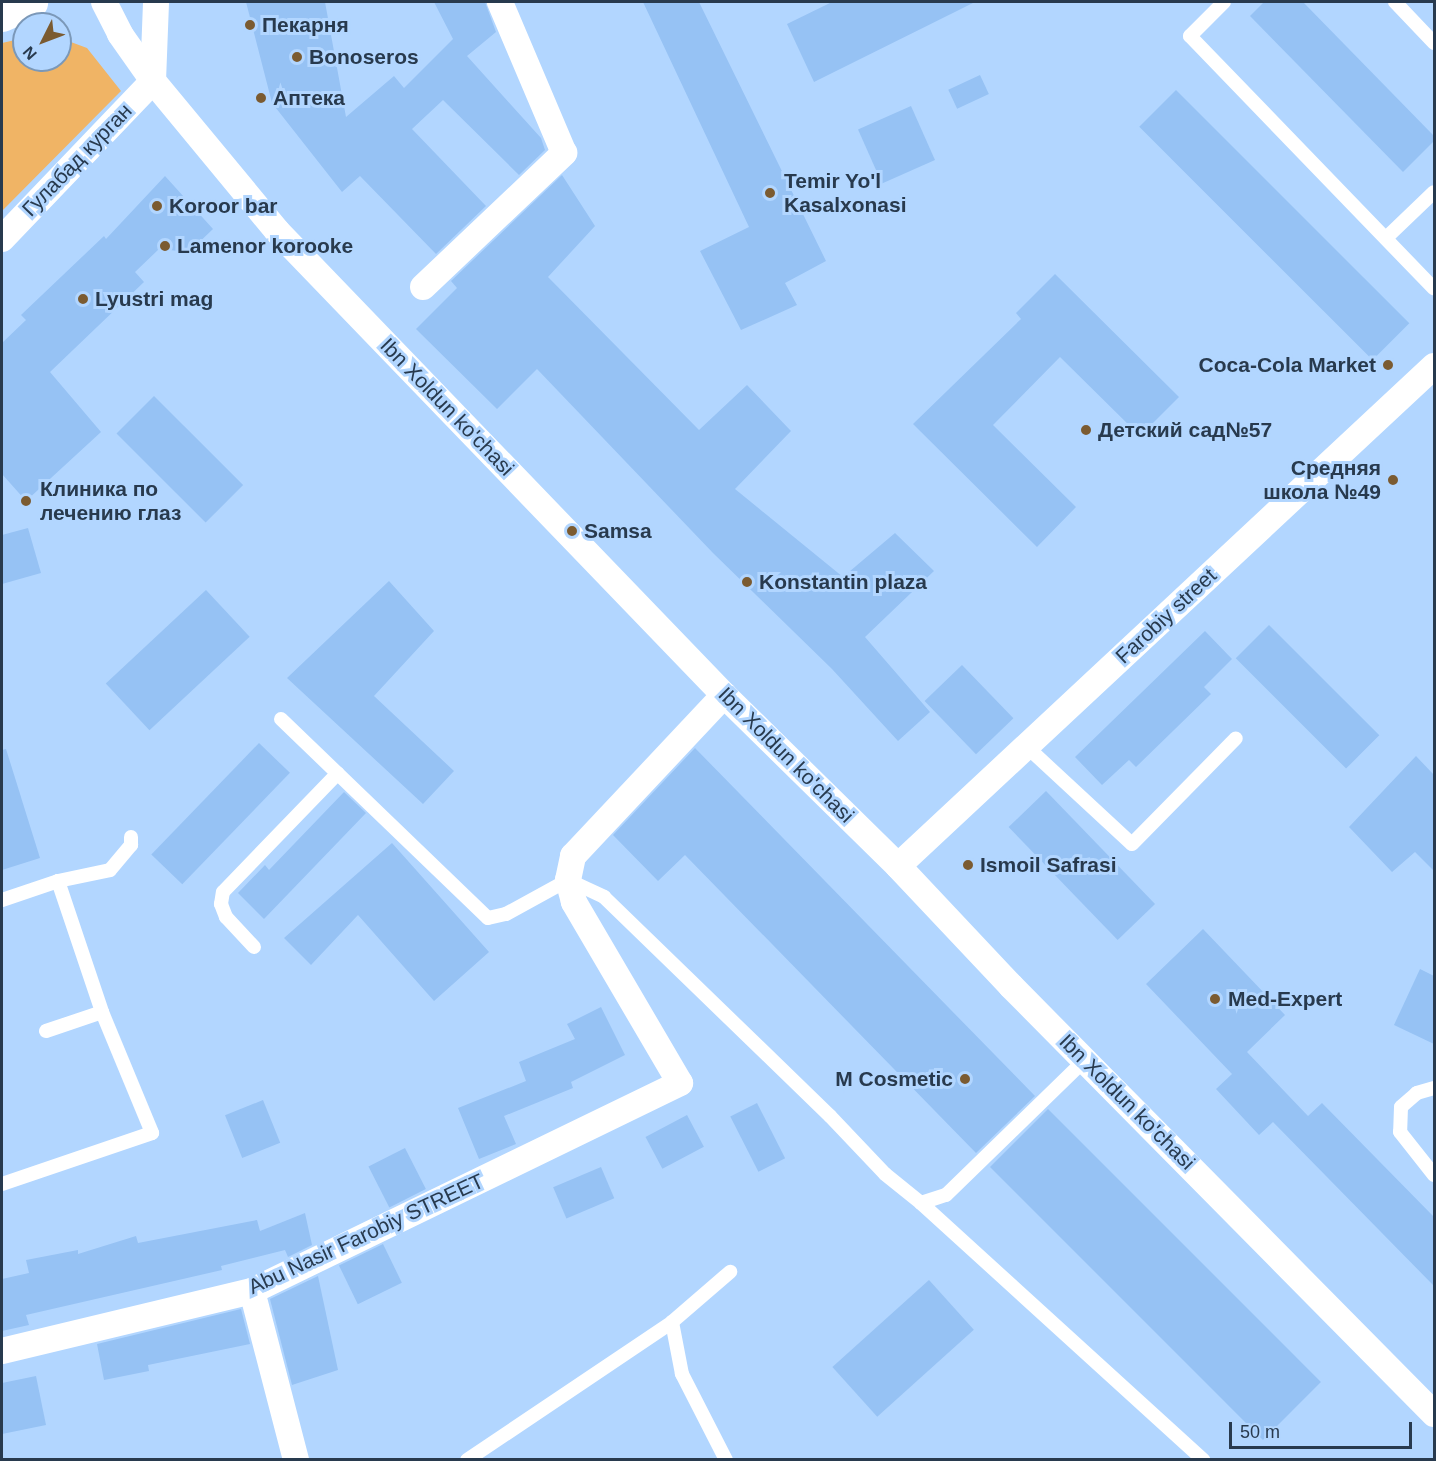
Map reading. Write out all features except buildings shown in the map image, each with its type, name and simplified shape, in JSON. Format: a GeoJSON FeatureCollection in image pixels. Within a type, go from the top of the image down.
{"type":"FeatureCollection","features":[{"type":"Feature","properties":{"kind":"main road"},"geometry":{"type":"LineString","coordinates":[[2,15],[31,2]]}},
{"type":"Feature","properties":{"kind":"street","name":"Ibn Xoldun ko'chasi"},"geometry":{"type":"LineString","coordinates":[[104,2],[120,34],[153,81],[277,231],[724,695],[898,866],[1085,1060],[1434,1414]]}},
{"type":"Feature","properties":{"kind":"street"},"geometry":{"type":"LineString","coordinates":[[153,81],[156,2]]}},
{"type":"Feature","properties":{"kind":"street"},"geometry":{"type":"LineString","coordinates":[[423,287],[564,153],[500,2]]}},
{"type":"Feature","properties":{"kind":"street","name":"Гулабад курган"},"geometry":{"type":"LineString","coordinates":[[2,238],[153,81]]}},
{"type":"Feature","properties":{"kind":"street","name":"Farobiy street"},"geometry":{"type":"LineString","coordinates":[[898,866],[1434,366]]}},
{"type":"Feature","properties":{"kind":"street"},"geometry":{"type":"LineString","coordinates":[[568,880],[573,856],[724,695]]}},
{"type":"Feature","properties":{"kind":"street","name":"Abu Nasir Farobiy STREET"},"geometry":{"type":"LineString","coordinates":[[2,1351],[252,1291],[680,1083],[574,902],[568,880]]}},
{"type":"Feature","properties":{"kind":"street"},"geometry":{"type":"LineString","coordinates":[[252,1291],[296,1460]]}},
{"type":"Feature","properties":{"kind":"lane"},"geometry":{"type":"LineString","coordinates":[[1224,2],[1190,36],[1434,290]]}},
{"type":"Feature","properties":{"kind":"lane"},"geometry":{"type":"LineString","coordinates":[[1395,2],[1434,43]]}},
{"type":"Feature","properties":{"kind":"lane"},"geometry":{"type":"LineString","coordinates":[[1386,238],[1434,192]]}},
{"type":"Feature","properties":{"kind":"lane"},"geometry":{"type":"LineString","coordinates":[[281,719],[488,918],[506,914],[568,880],[604,897],[830,1116],[885,1174],[921,1203],[1203,1460]]}},
{"type":"Feature","properties":{"kind":"lane"},"geometry":{"type":"LineString","coordinates":[[1026,746],[1132,844],[1236,738]]}},
{"type":"Feature","properties":{"kind":"lane"},"geometry":{"type":"LineString","coordinates":[[254,947],[226,917],[220,904],[223,892],[338,773]]}},
{"type":"Feature","properties":{"kind":"lane"},"geometry":{"type":"LineString","coordinates":[[2,900],[58,881],[110,870],[131,844],[131,837]]}},
{"type":"Feature","properties":{"kind":"lane"},"geometry":{"type":"LineString","coordinates":[[2,1184],[152,1133],[102,1012],[58,881]]}},
{"type":"Feature","properties":{"kind":"lane"},"geometry":{"type":"LineString","coordinates":[[46,1031],[102,1012]]}},
{"type":"Feature","properties":{"kind":"lane"},"geometry":{"type":"LineString","coordinates":[[921,1203],[946,1196],[1085,1060]]}},
{"type":"Feature","properties":{"kind":"lane"},"geometry":{"type":"LineString","coordinates":[[1434,1088],[1417,1093],[1401,1107],[1400,1132],[1434,1175]]}},
{"type":"Feature","properties":{"kind":"lane"},"geometry":{"type":"LineString","coordinates":[[467,1460],[672,1322],[730,1272]]}},
{"type":"Feature","properties":{"kind":"lane"},"geometry":{"type":"LineString","coordinates":[[672,1322],[682,1374],[726,1460]]}},
{"type":"Feature","properties":{"kind":"shaded area"},"geometry":{"type":"Polygon","coordinates":[[[12,41],[12,72],[72,72],[72,42],[87,48],[121,91],[2,211],[2,43],[12,41]]]}},
{"type":"Feature","properties":{"kind":"place","name":"Пекарня"},"geometry":{"type":"Point","coordinates":[250,25]}},
{"type":"Feature","properties":{"kind":"place","name":"Bonoseros"},"geometry":{"type":"Point","coordinates":[297,57]}},
{"type":"Feature","properties":{"kind":"place","name":"Аптека"},"geometry":{"type":"Point","coordinates":[261,98]}},
{"type":"Feature","properties":{"kind":"place","name":"Temir Yo'l Kasalxonasi"},"geometry":{"type":"Point","coordinates":[770,193]}},
{"type":"Feature","properties":{"kind":"place","name":"Koroor bar"},"geometry":{"type":"Point","coordinates":[157,206]}},
{"type":"Feature","properties":{"kind":"place","name":"Lamenor korooke"},"geometry":{"type":"Point","coordinates":[165,246]}},
{"type":"Feature","properties":{"kind":"place","name":"Lyustri mag"},"geometry":{"type":"Point","coordinates":[83,299]}},
{"type":"Feature","properties":{"kind":"place","name":"Coca-Cola Market"},"geometry":{"type":"Point","coordinates":[1388,365]}},
{"type":"Feature","properties":{"kind":"place","name":"Детский сад№57"},"geometry":{"type":"Point","coordinates":[1086,430]}},
{"type":"Feature","properties":{"kind":"place","name":"Средняя школа №49"},"geometry":{"type":"Point","coordinates":[1393,480]}},
{"type":"Feature","properties":{"kind":"place","name":"Клиника по лечению глаз"},"geometry":{"type":"Point","coordinates":[26,501]}},
{"type":"Feature","properties":{"kind":"place","name":"Samsa"},"geometry":{"type":"Point","coordinates":[572,531]}},
{"type":"Feature","properties":{"kind":"place","name":"Konstantin plaza"},"geometry":{"type":"Point","coordinates":[747,582]}},
{"type":"Feature","properties":{"kind":"place","name":"Ismoil Safrasi"},"geometry":{"type":"Point","coordinates":[968,865]}},
{"type":"Feature","properties":{"kind":"place","name":"Med-Expert"},"geometry":{"type":"Point","coordinates":[1215,999]}},
{"type":"Feature","properties":{"kind":"place","name":"M Cosmetic"},"geometry":{"type":"Point","coordinates":[965,1079]}}]}
